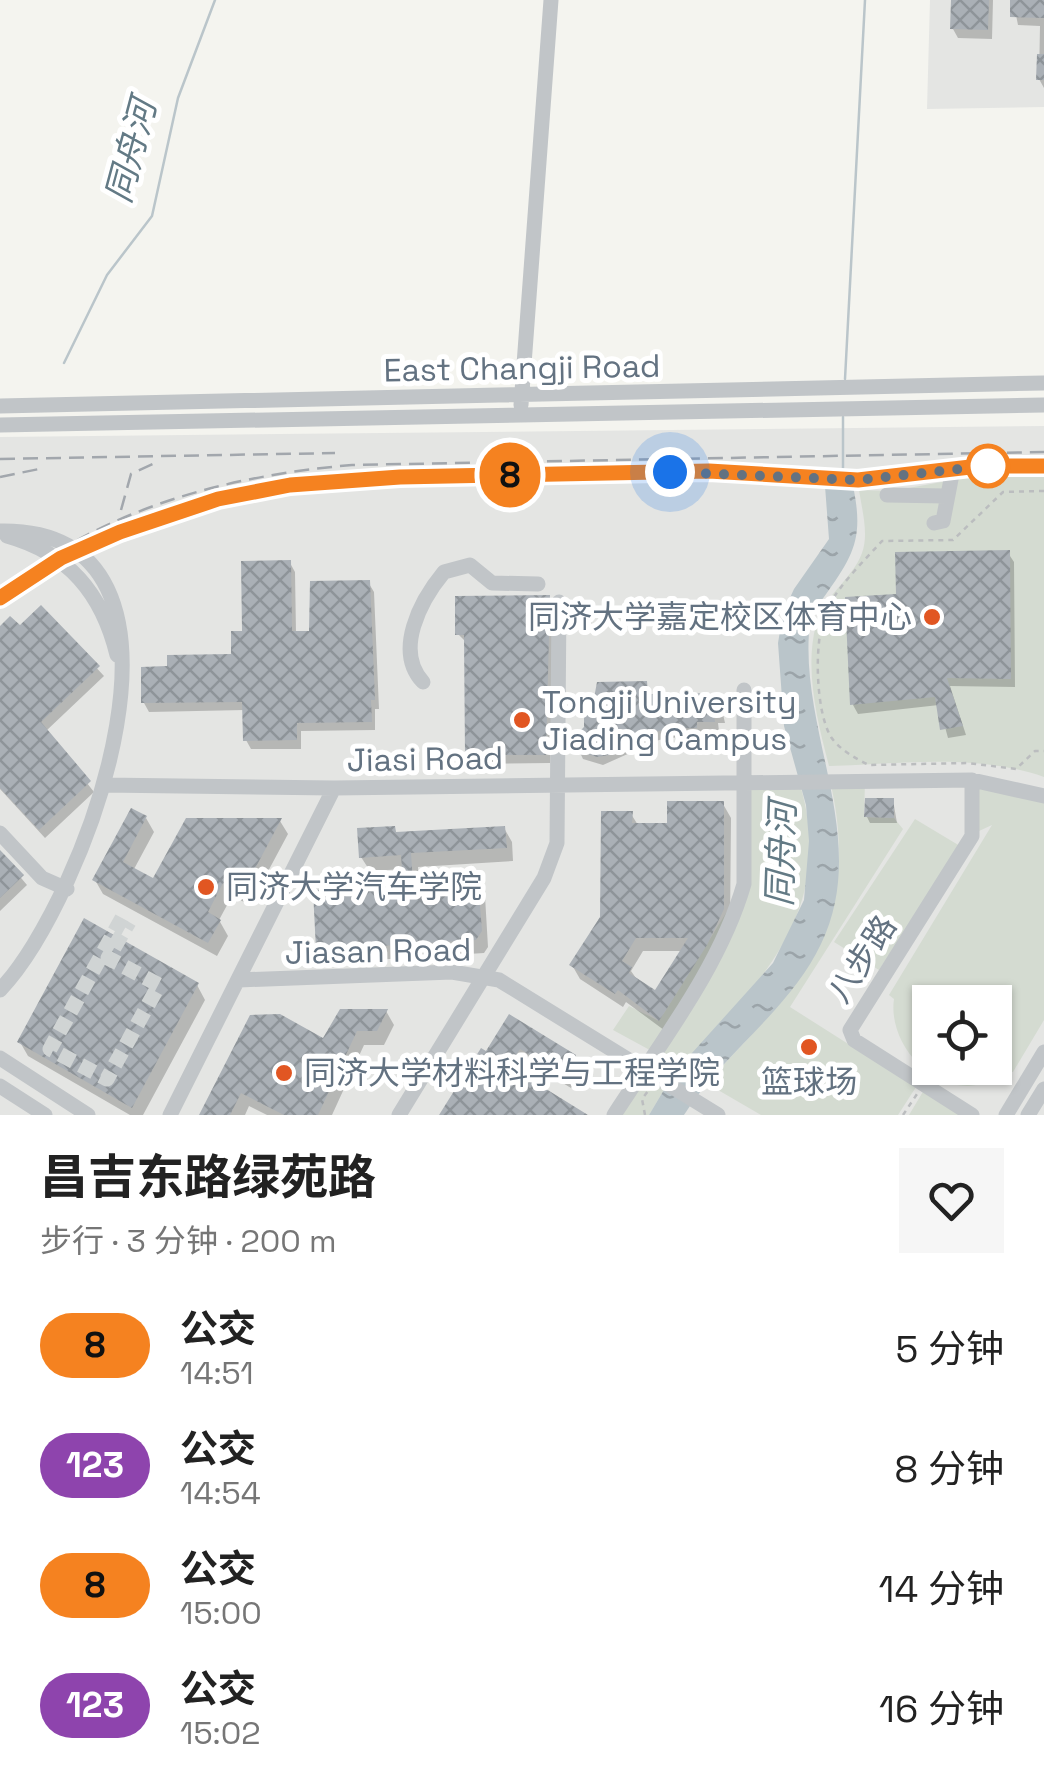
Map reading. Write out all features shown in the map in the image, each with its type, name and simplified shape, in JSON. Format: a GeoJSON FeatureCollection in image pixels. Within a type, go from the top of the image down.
{"type":"FeatureCollection","features":[{"type":"Feature","properties":{"kind":"street"},"geometry":{"type":"LineString","coordinates":[[520,416],[550,0]]}},
{"type":"Feature","properties":{"kind":"street","name":"East Changji Road"},"geometry":{"type":"LineString","coordinates":[[0,406],[1044,383]]}},
{"type":"Feature","properties":{"kind":"street","name":"East Changji Road"},"geometry":{"type":"LineString","coordinates":[[0,425],[1044,405]]}},
{"type":"Feature","properties":{"kind":"street"},"geometry":{"type":"LineString","coordinates":[[0,598],[68,554],[218,499],[319,482],[709,471],[818,481],[953,468],[1044,466]]}},
{"type":"Feature","properties":{"kind":"street"},"geometry":{"type":"LineString","coordinates":[[934,522],[943,521],[953,468]]}},
{"type":"Feature","properties":{"kind":"street"},"geometry":{"type":"LineString","coordinates":[[886,495],[946,496]]}},
{"type":"Feature","properties":{"kind":"street"},"geometry":{"type":"LineString","coordinates":[[0,533],[68,554],[106,620],[120,674],[118,720],[104,786],[67,889],[0,990]]}},
{"type":"Feature","properties":{"kind":"street"},"geometry":{"type":"LineString","coordinates":[[423,682],[410,664],[408,648],[444,572],[470,565],[492,583],[538,584]]}},
{"type":"Feature","properties":{"kind":"street"},"geometry":{"type":"LineString","coordinates":[[399,1115],[551,862],[561,822],[558,602]]}},
{"type":"Feature","properties":{"kind":"street"},"geometry":{"type":"LineString","coordinates":[[614,1115],[655,1076],[717,951],[744,884],[744,690]]}},
{"type":"Feature","properties":{"kind":"street","name":"Jiasi Road"},"geometry":{"type":"LineString","coordinates":[[104,786],[334,788],[972,780],[1044,796]]}},
{"type":"Feature","properties":{"kind":"street","name":"八步路"},"geometry":{"type":"LineString","coordinates":[[912,1077],[854,1040],[850,1030],[972,836],[972,780]]}},
{"type":"Feature","properties":{"kind":"street"},"geometry":{"type":"LineString","coordinates":[[170,1115],[334,788]]}},
{"type":"Feature","properties":{"kind":"street"},"geometry":{"type":"LineString","coordinates":[[0,833],[42,878],[67,889]]}},
{"type":"Feature","properties":{"kind":"street","name":"Jiasan Road"},"geometry":{"type":"LineString","coordinates":[[239,980],[452,972],[499,980],[718,1115]]}},
{"type":"Feature","properties":{"kind":"street"},"geometry":{"type":"LineString","coordinates":[[1006,1115],[1044,1052]]}},
{"type":"Feature","properties":{"kind":"street"},"geometry":{"type":"LineString","coordinates":[[0,1058],[88,1115]]}},
{"type":"Feature","properties":{"kind":"street","name":"八步路"},"geometry":{"type":"LineString","coordinates":[[925,1085],[972,1115]]}},
{"type":"Feature","properties":{"kind":"street"},"geometry":{"type":"LineString","coordinates":[[0,1086],[44,1115]]}},
{"type":"Feature","properties":{"kind":"street"},"geometry":{"type":"LineString","coordinates":[[1028,1115],[1044,1088]]}},
{"type":"Feature","properties":{"kind":"path"},"geometry":{"type":"LineString","coordinates":[[1044,491],[1002,492],[953,540],[882,541],[827,608],[818,638],[819,685],[831,737],[854,758],[868,765],[968,763],[1016,769],[1035,751],[1044,751]]}},
{"type":"Feature","properties":{"kind":"path"},"geometry":{"type":"LineString","coordinates":[[645,1115],[642,1100],[655,1076]]}},
{"type":"Feature","properties":{"kind":"path"},"geometry":{"type":"LineString","coordinates":[[903,1115],[922,1085]]}},
{"type":"Feature","properties":{"kind":"shaded area"},"geometry":{"type":"Polygon","coordinates":[[[930,0],[1044,0],[1044,107],[927,109],[930,0]]]}},
{"type":"Feature","properties":{"kind":"shaded area","name":"Tongji University Jiading Campus"},"geometry":{"type":"Polygon","coordinates":[[[1044,426],[1044,1115],[0,1115],[0,437],[1044,426]]]}},
{"type":"Feature","properties":{"kind":"shaded area","name":"同济大学嘉定校区体育中心"},"geometry":{"type":"Polygon","coordinates":[[[1044,476],[1044,777],[965,762],[829,766],[814,696],[811,660],[820,615],[852,572],[864,546],[859,490],[892,491],[969,477],[1044,476]]]}},
{"type":"Feature","properties":{"kind":"shaded area"},"geometry":{"type":"Polygon","coordinates":[[[830,781],[865,781],[864,817],[894,818],[903,829],[790,1007],[916,1087],[898,1115],[761,1115],[706,1083],[768,1016],[814,950],[829,914],[837,875],[838,831],[830,781]]]}},
{"type":"Feature","properties":{"kind":"shaded area"},"geometry":{"type":"Polygon","coordinates":[[[801,788],[809,832],[808,873],[799,909],[783,943],[738,1006],[681,1067],[613,1030],[629,1006],[659,1021],[744,884],[745,789],[801,788]]]}},
{"type":"Feature","properties":{"kind":"shaded area"},"geometry":{"type":"Polygon","coordinates":[[[979,789],[1007,791],[1044,803],[1044,1020],[1012,1072],[1012,985],[912,985],[912,1057],[897,1030],[894,999],[889,995],[992,825],[979,831],[979,789]]]}},
{"type":"Feature","properties":{"kind":"shaded area"},"geometry":{"type":"Polygon","coordinates":[[[915,819],[960,846],[879,970],[834,942],[915,819]]]}},
{"type":"Feature","properties":{"kind":"shaded area"},"geometry":{"type":"Polygon","coordinates":[[[643,1069],[667,1085],[649,1115],[614,1115],[643,1069]]]}},
{"type":"Feature","properties":{"kind":"shaded area"},"geometry":{"type":"Polygon","coordinates":[[[924,1090],[964,1115],[909,1115],[924,1090]]]}},
{"type":"Feature","properties":{"kind":"water"},"geometry":{"type":"Polygon","coordinates":[[[825,486],[853,486],[857,519],[849,557],[810,622],[813,703],[837,824],[835,904],[808,968],[684,1115],[649,1115],[674,1073],[773,963],[804,900],[809,841],[806,805],[784,726],[778,643],[783,613],[794,589],[829,539],[825,486]]]}},
{"type":"Feature","properties":{"kind":"building"},"geometry":{"type":"Polygon","coordinates":[[[951,0],[989,0],[988,30],[950,29],[951,0]]]}},
{"type":"Feature","properties":{"kind":"building"},"geometry":{"type":"Polygon","coordinates":[[[1010,0],[1044,0],[1044,18],[1010,17],[1010,0]]]}},
{"type":"Feature","properties":{"kind":"building"},"geometry":{"type":"Polygon","coordinates":[[[1037,54],[1044,54],[1044,80],[1036,80],[1037,54]]]}},
{"type":"Feature","properties":{"kind":"building"},"geometry":{"type":"Polygon","coordinates":[[[1010,550],[1011,679],[947,678],[963,726],[940,730],[935,697],[850,705],[845,597],[896,594],[895,552],[1010,550]]]}},
{"type":"Feature","properties":{"kind":"building"},"geometry":{"type":"Polygon","coordinates":[[[291,560],[292,631],[309,631],[310,581],[370,580],[375,700],[371,700],[372,722],[297,723],[297,740],[243,741],[242,702],[141,703],[141,667],[167,666],[167,655],[231,654],[231,631],[242,631],[241,561],[291,560]]]}},
{"type":"Feature","properties":{"kind":"building"},"geometry":{"type":"Polygon","coordinates":[[[550,595],[546,755],[465,755],[464,635],[455,635],[455,596],[550,595]]]}},
{"type":"Feature","properties":{"kind":"building"},"geometry":{"type":"Polygon","coordinates":[[[41,605],[100,666],[41,722],[91,781],[39,830],[0,788],[0,626],[10,616],[20,625],[41,605]]]}},
{"type":"Feature","properties":{"kind":"building"},"geometry":{"type":"Polygon","coordinates":[[[647,681],[648,694],[721,693],[721,715],[714,715],[715,722],[697,722],[697,728],[666,729],[639,737],[609,755],[597,757],[575,750],[571,740],[584,727],[584,709],[592,709],[597,682],[647,681]]]}},
{"type":"Feature","properties":{"kind":"building"},"geometry":{"type":"Polygon","coordinates":[[[865,798],[894,798],[894,818],[864,817],[865,798]]]}},
{"type":"Feature","properties":{"kind":"building"},"geometry":{"type":"Polygon","coordinates":[[[667,801],[724,801],[724,909],[707,945],[659,1021],[618,990],[615,994],[569,965],[600,917],[601,811],[633,811],[632,823],[667,823],[667,801]],[[636,938],[622,961],[632,967],[629,973],[655,990],[688,938],[636,938]]]}},
{"type":"Feature","properties":{"kind":"building"},"geometry":{"type":"Polygon","coordinates":[[[131,808],[147,816],[123,862],[153,878],[186,818],[282,818],[242,893],[223,883],[208,912],[221,920],[208,943],[92,880],[131,808]]]}},
{"type":"Feature","properties":{"kind":"building"},"geometry":{"type":"Polygon","coordinates":[[[395,826],[396,832],[505,826],[507,848],[411,853],[413,883],[478,879],[482,931],[476,940],[316,950],[313,890],[403,885],[401,855],[359,858],[357,828],[395,826]]]}},
{"type":"Feature","properties":{"kind":"building"},"geometry":{"type":"Polygon","coordinates":[[[0,850],[24,875],[0,898],[0,850]]]}},
{"type":"Feature","properties":{"kind":"building"},"geometry":{"type":"Polygon","coordinates":[[[84,918],[199,983],[132,1108],[17,1042],[84,918]]]}},
{"type":"Feature","properties":{"kind":"building"},"geometry":{"type":"Polygon","coordinates":[[[340,1009],[388,1009],[377,1031],[357,1031],[318,1115],[284,1115],[241,1093],[230,1115],[199,1115],[250,1015],[280,1014],[323,1038],[340,1009]]]}},
{"type":"Feature","properties":{"kind":"building"},"geometry":{"type":"Polygon","coordinates":[[[509,1014],[576,1055],[563,1076],[520,1049],[509,1066],[588,1115],[439,1115],[481,1048],[486,1051],[509,1014]]]}},
{"type":"Feature","properties":{"kind":"waterway","name":"同舟河"},"geometry":{"type":"LineString","coordinates":[[64,363],[107,275],[152,216],[178,98],[215,0]]}},
{"type":"Feature","properties":{"kind":"waterway"},"geometry":{"type":"LineString","coordinates":[[845,379],[865,0]]}},
{"type":"Feature","properties":{"kind":"waterway"},"geometry":{"type":"LineString","coordinates":[[843,417],[843,474]]}},
{"type":"Feature","properties":{"kind":"tunnel"},"geometry":{"type":"LineString","coordinates":[[122,918],[50,1049],[107,1079],[159,985],[108,958],[129,922]]}},
{"type":"Feature","properties":{"kind":"railway"},"geometry":{"type":"LineString","coordinates":[[0,592],[39,563],[122,518],[211,488],[304,470],[352,465],[1044,452]]}},
{"type":"Feature","properties":{"kind":"railway"},"geometry":{"type":"LineString","coordinates":[[0,459],[335,453]]}},
{"type":"Feature","properties":{"kind":"railway"},"geometry":{"type":"LineString","coordinates":[[121,510],[131,474],[159,461]]}},
{"type":"Feature","properties":{"kind":"railway"},"geometry":{"type":"LineString","coordinates":[[0,477],[44,468]]}},
{"type":"Feature","properties":{"kind":"bus line","name":"8"},"geometry":{"type":"LineString","coordinates":[[0,598],[61,558],[120,532],[218,499],[290,485],[400,477],[709,471],[795,480],[858,480],[979,466],[1044,466]]}},
{"type":"Feature","properties":{"kind":"place","name":"同济大学嘉定校区体育中心"},"geometry":{"type":"Point","coordinates":[932,617]}},
{"type":"Feature","properties":{"kind":"place","name":"Tongji University Jiading Campus"},"geometry":{"type":"Point","coordinates":[522,720]}},
{"type":"Feature","properties":{"kind":"place","name":"同济大学汽车学院"},"geometry":{"type":"Point","coordinates":[206,887]}},
{"type":"Feature","properties":{"kind":"place","name":"篮球场"},"geometry":{"type":"Point","coordinates":[809,1047]}},
{"type":"Feature","properties":{"kind":"place","name":"同济大学材料科学与工程学院"},"geometry":{"type":"Point","coordinates":[284,1073]}},
{"type":"Feature","properties":{"kind":"route"},"geometry":{"type":"LineString","coordinates":[[670,472],[737,472],[818,481],[988,466]]}}]}
